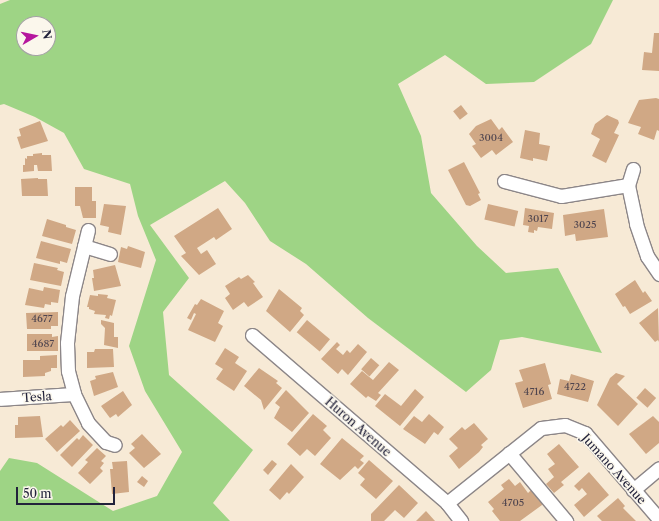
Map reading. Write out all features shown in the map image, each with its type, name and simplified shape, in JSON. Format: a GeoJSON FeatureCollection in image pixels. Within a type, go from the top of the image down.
{"type":"FeatureCollection","features":[{"type":"Feature","properties":{"kind":"street"},"geometry":{"type":"LineString","coordinates":[[633,169],[628,185],[647,256],[659,274]]}},
{"type":"Feature","properties":{"kind":"street"},"geometry":{"type":"LineString","coordinates":[[504,181],[561,196],[628,185]]}},
{"type":"Feature","properties":{"kind":"street"},"geometry":{"type":"LineString","coordinates":[[88,230],[72,296],[67,342],[68,371],[74,394],[88,423],[106,442],[115,445]]}},
{"type":"Feature","properties":{"kind":"street"},"geometry":{"type":"LineString","coordinates":[[84,246],[110,254]]}},
{"type":"Feature","properties":{"kind":"street","name":"Huron Avenue"},"geometry":{"type":"LineString","coordinates":[[252,335],[447,503],[462,521]]}},
{"type":"Feature","properties":{"kind":"street","name":"Tesla"},"geometry":{"type":"LineString","coordinates":[[0,399],[74,394]]}},
{"type":"Feature","properties":{"kind":"street","name":"Jumano Avenue"},"geometry":{"type":"LineString","coordinates":[[447,503],[541,428],[565,425],[585,433],[659,520]]}},
{"type":"Feature","properties":{"kind":"street"},"geometry":{"type":"LineString","coordinates":[[509,453],[566,521]]}},
{"type":"Feature","properties":{"kind":"street"},"geometry":{"type":"LineString","coordinates":[[633,490],[659,468]]}},
{"type":"Feature","properties":{"kind":"green space"},"geometry":{"type":"Polygon","coordinates":[[[10,0],[613,0],[591,44],[534,82],[486,84],[445,55],[398,84],[421,136],[431,193],[477,246],[506,273],[558,268],[602,353],[522,337],[500,340],[491,370],[466,392],[368,318],[306,264],[270,241],[245,203],[225,181],[150,225],[189,278],[163,312],[169,375],[253,450],[213,503],[230,521],[0,521],[0,471],[9,458],[37,463],[113,511],[157,496],[182,452],[145,391],[129,346],[156,260],[138,216],[130,184],[84,169],[64,133],[35,117],[4,104],[0,105],[0,4],[10,0]]]}},
{"type":"Feature","properties":{"kind":"building"},"geometry":{"type":"Polygon","coordinates":[[[654,33],[659,33],[659,71],[642,70],[644,52],[652,53],[654,33]]]}},
{"type":"Feature","properties":{"kind":"building"},"geometry":{"type":"Polygon","coordinates":[[[659,99],[659,131],[657,130],[654,140],[638,134],[641,127],[628,123],[639,100],[659,99]]]}},
{"type":"Feature","properties":{"kind":"building"},"geometry":{"type":"Polygon","coordinates":[[[461,105],[468,114],[460,120],[453,111],[461,105]]]}},
{"type":"Feature","properties":{"kind":"building"},"geometry":{"type":"Polygon","coordinates":[[[607,115],[618,120],[619,123],[614,133],[619,135],[606,163],[592,156],[600,139],[591,134],[595,124],[607,115]]]}},
{"type":"Feature","properties":{"kind":"building"},"geometry":{"type":"Polygon","coordinates":[[[491,119],[499,130],[502,127],[513,142],[496,155],[492,150],[481,158],[472,146],[476,144],[469,134],[476,126],[491,119]]]}},
{"type":"Feature","properties":{"kind":"building"},"geometry":{"type":"Polygon","coordinates":[[[40,121],[48,141],[21,149],[17,137],[21,136],[19,129],[40,121]]]}},
{"type":"Feature","properties":{"kind":"building"},"geometry":{"type":"Polygon","coordinates":[[[525,130],[540,133],[539,144],[550,146],[547,161],[533,158],[533,161],[520,158],[525,130]]]}},
{"type":"Feature","properties":{"kind":"building"},"geometry":{"type":"Polygon","coordinates":[[[42,153],[42,155],[51,155],[52,171],[38,171],[37,165],[34,165],[34,171],[23,172],[23,165],[25,165],[25,158],[27,159],[27,156],[42,153]]]}},
{"type":"Feature","properties":{"kind":"building"},"geometry":{"type":"Polygon","coordinates":[[[464,162],[480,193],[478,194],[481,200],[470,206],[466,205],[448,170],[464,162]]]}},
{"type":"Feature","properties":{"kind":"building"},"geometry":{"type":"Polygon","coordinates":[[[21,179],[47,179],[48,196],[22,196],[21,179]]]}},
{"type":"Feature","properties":{"kind":"building"},"geometry":{"type":"Polygon","coordinates":[[[75,187],[92,187],[92,201],[96,201],[96,218],[83,218],[80,206],[75,206],[75,187]]]}},
{"type":"Feature","properties":{"kind":"building"},"geometry":{"type":"Polygon","coordinates":[[[104,204],[126,206],[121,235],[108,232],[109,227],[100,225],[104,204]]]}},
{"type":"Feature","properties":{"kind":"building"},"geometry":{"type":"Polygon","coordinates":[[[488,204],[518,211],[515,227],[484,220],[488,204]]]}},
{"type":"Feature","properties":{"kind":"building"},"geometry":{"type":"Polygon","coordinates":[[[218,208],[232,229],[216,240],[214,237],[197,248],[201,254],[207,250],[216,264],[199,275],[181,256],[186,253],[174,236],[218,208]]]}},
{"type":"Feature","properties":{"kind":"building"},"geometry":{"type":"Polygon","coordinates":[[[525,208],[554,213],[552,229],[538,227],[537,231],[534,230],[534,233],[528,232],[529,226],[523,225],[525,208]]]}},
{"type":"Feature","properties":{"kind":"building"},"geometry":{"type":"Polygon","coordinates":[[[604,209],[608,237],[576,241],[575,234],[565,236],[563,215],[604,209]]]}},
{"type":"Feature","properties":{"kind":"building"},"geometry":{"type":"Polygon","coordinates":[[[47,219],[76,230],[72,244],[42,236],[47,219]]]}},
{"type":"Feature","properties":{"kind":"building"},"geometry":{"type":"Polygon","coordinates":[[[41,241],[71,249],[67,263],[60,261],[60,264],[36,258],[41,241]]]}},
{"type":"Feature","properties":{"kind":"building"},"geometry":{"type":"Polygon","coordinates":[[[128,246],[145,252],[141,268],[118,262],[121,247],[127,249],[128,246]]]}},
{"type":"Feature","properties":{"kind":"building"},"geometry":{"type":"Polygon","coordinates":[[[34,263],[58,268],[57,270],[64,272],[61,286],[30,280],[34,263]]]}},
{"type":"Feature","properties":{"kind":"building"},"geometry":{"type":"Polygon","coordinates":[[[115,265],[121,286],[94,291],[92,278],[94,278],[93,270],[115,265]]]}},
{"type":"Feature","properties":{"kind":"building"},"geometry":{"type":"Polygon","coordinates":[[[248,275],[255,282],[253,283],[263,297],[248,307],[244,302],[233,310],[225,298],[230,294],[225,286],[239,277],[241,279],[248,275]]]}},
{"type":"Feature","properties":{"kind":"building"},"geometry":{"type":"Polygon","coordinates":[[[635,280],[643,293],[645,291],[652,301],[630,314],[625,306],[623,307],[615,294],[635,280]]]}},
{"type":"Feature","properties":{"kind":"building"},"geometry":{"type":"Polygon","coordinates":[[[44,287],[60,290],[58,303],[51,302],[51,305],[45,304],[44,308],[25,305],[29,288],[43,291],[44,287]]]}},
{"type":"Feature","properties":{"kind":"building"},"geometry":{"type":"Polygon","coordinates":[[[279,289],[302,308],[300,311],[304,315],[290,332],[266,311],[279,289]]]}},
{"type":"Feature","properties":{"kind":"building"},"geometry":{"type":"Polygon","coordinates":[[[98,294],[108,295],[107,298],[116,300],[112,316],[110,315],[109,319],[105,318],[106,315],[94,314],[95,311],[87,307],[90,295],[98,296],[98,294]]]}},
{"type":"Feature","properties":{"kind":"building"},"geometry":{"type":"Polygon","coordinates":[[[201,299],[224,311],[218,323],[223,326],[215,342],[188,330],[196,314],[194,313],[191,320],[187,318],[195,304],[197,305],[201,299]]]}},
{"type":"Feature","properties":{"kind":"building"},"geometry":{"type":"Polygon","coordinates":[[[658,308],[659,342],[658,340],[655,342],[639,323],[658,308]]]}},
{"type":"Feature","properties":{"kind":"building"},"geometry":{"type":"Polygon","coordinates":[[[58,312],[58,326],[51,326],[51,329],[27,329],[26,313],[58,312]]]}},
{"type":"Feature","properties":{"kind":"building"},"geometry":{"type":"Polygon","coordinates":[[[101,320],[114,323],[114,337],[118,337],[118,348],[104,345],[105,328],[101,324],[101,320]]]}},
{"type":"Feature","properties":{"kind":"building"},"geometry":{"type":"Polygon","coordinates":[[[307,320],[330,339],[320,352],[297,332],[307,320]]]}},
{"type":"Feature","properties":{"kind":"building"},"geometry":{"type":"Polygon","coordinates":[[[27,334],[52,334],[52,337],[58,336],[58,351],[27,351],[27,334]]]}},
{"type":"Feature","properties":{"kind":"building"},"geometry":{"type":"Polygon","coordinates":[[[337,342],[340,345],[336,349],[343,355],[347,350],[350,353],[358,344],[367,352],[348,375],[342,369],[338,374],[321,359],[337,342]]]}},
{"type":"Feature","properties":{"kind":"building"},"geometry":{"type":"Polygon","coordinates":[[[225,348],[239,357],[235,363],[247,371],[234,391],[216,379],[223,369],[215,364],[225,348]]]}},
{"type":"Feature","properties":{"kind":"building"},"geometry":{"type":"Polygon","coordinates":[[[95,349],[113,349],[114,367],[87,368],[87,352],[94,352],[95,349]]]}},
{"type":"Feature","properties":{"kind":"building"},"geometry":{"type":"Polygon","coordinates":[[[57,355],[57,368],[51,368],[51,371],[45,373],[45,376],[23,377],[23,360],[40,360],[40,356],[57,355]]]}},
{"type":"Feature","properties":{"kind":"building"},"geometry":{"type":"Polygon","coordinates":[[[371,358],[379,365],[369,377],[361,369],[371,358]]]}},
{"type":"Feature","properties":{"kind":"building"},"geometry":{"type":"Polygon","coordinates":[[[389,362],[399,370],[378,393],[381,395],[376,401],[368,396],[366,398],[350,384],[362,371],[373,380],[389,362]]]}},
{"type":"Feature","properties":{"kind":"building"},"geometry":{"type":"Polygon","coordinates":[[[545,363],[551,384],[548,385],[552,399],[523,408],[515,383],[523,381],[519,370],[545,363]]]}},
{"type":"Feature","properties":{"kind":"building"},"geometry":{"type":"Polygon","coordinates":[[[259,368],[278,381],[276,383],[282,388],[264,410],[261,400],[244,386],[259,368]]]}},
{"type":"Feature","properties":{"kind":"building"},"geometry":{"type":"Polygon","coordinates":[[[113,372],[118,387],[94,396],[90,381],[96,379],[95,376],[113,372]]]}},
{"type":"Feature","properties":{"kind":"building"},"geometry":{"type":"Polygon","coordinates":[[[616,373],[625,376],[617,384],[638,404],[618,426],[597,405],[610,378],[616,373]]]}},
{"type":"Feature","properties":{"kind":"building"},"geometry":{"type":"Polygon","coordinates":[[[571,374],[594,381],[588,402],[557,394],[560,379],[569,381],[571,374]]]}},
{"type":"Feature","properties":{"kind":"building"},"geometry":{"type":"Polygon","coordinates":[[[645,388],[656,398],[647,408],[636,398],[645,388]]]}},
{"type":"Feature","properties":{"kind":"building"},"geometry":{"type":"Polygon","coordinates":[[[415,389],[424,397],[400,426],[375,406],[385,394],[401,406],[415,389]]]}},
{"type":"Feature","properties":{"kind":"building"},"geometry":{"type":"Polygon","coordinates":[[[286,390],[309,413],[292,432],[274,418],[280,407],[275,403],[286,390]]]}},
{"type":"Feature","properties":{"kind":"building"},"geometry":{"type":"Polygon","coordinates":[[[123,391],[132,405],[118,417],[116,414],[110,418],[101,406],[123,391]]]}},
{"type":"Feature","properties":{"kind":"building"},"geometry":{"type":"Polygon","coordinates":[[[313,414],[327,426],[323,430],[331,438],[315,456],[307,449],[300,456],[287,444],[313,414]]]}},
{"type":"Feature","properties":{"kind":"building"},"geometry":{"type":"Polygon","coordinates":[[[429,414],[444,427],[438,435],[434,432],[425,444],[403,429],[414,416],[422,422],[429,414]]]}},
{"type":"Feature","properties":{"kind":"building"},"geometry":{"type":"Polygon","coordinates":[[[40,416],[43,437],[15,438],[15,425],[18,425],[18,417],[40,416]]]}},
{"type":"Feature","properties":{"kind":"building"},"geometry":{"type":"Polygon","coordinates":[[[653,416],[659,422],[659,443],[646,454],[629,434],[653,416]]]}},
{"type":"Feature","properties":{"kind":"building"},"geometry":{"type":"Polygon","coordinates":[[[70,420],[80,431],[57,452],[45,439],[61,425],[63,427],[70,420]]]}},
{"type":"Feature","properties":{"kind":"building"},"geometry":{"type":"Polygon","coordinates":[[[474,423],[488,439],[481,445],[483,447],[479,452],[459,469],[449,456],[458,448],[449,439],[462,427],[465,430],[474,423]]]}},
{"type":"Feature","properties":{"kind":"building"},"geometry":{"type":"Polygon","coordinates":[[[142,434],[161,454],[144,468],[129,453],[135,448],[131,444],[142,434]]]}},
{"type":"Feature","properties":{"kind":"building"},"geometry":{"type":"Polygon","coordinates":[[[83,435],[93,445],[72,467],[60,455],[77,438],[79,440],[83,435]]]}},
{"type":"Feature","properties":{"kind":"building"},"geometry":{"type":"Polygon","coordinates":[[[342,438],[364,456],[360,460],[364,463],[358,469],[355,466],[340,480],[320,464],[342,438]]]}},
{"type":"Feature","properties":{"kind":"building"},"geometry":{"type":"Polygon","coordinates":[[[559,444],[579,467],[561,482],[564,485],[554,493],[546,484],[554,477],[548,469],[555,464],[547,454],[559,444]]]}},
{"type":"Feature","properties":{"kind":"building"},"geometry":{"type":"Polygon","coordinates":[[[97,448],[106,456],[101,461],[104,463],[100,468],[103,471],[90,484],[78,473],[88,462],[85,460],[97,448]]]}},
{"type":"Feature","properties":{"kind":"building"},"geometry":{"type":"Polygon","coordinates":[[[272,460],[277,464],[268,475],[263,470],[272,460]]]}},
{"type":"Feature","properties":{"kind":"building"},"geometry":{"type":"Polygon","coordinates":[[[369,460],[393,481],[376,499],[360,485],[365,479],[358,473],[369,460]]]}},
{"type":"Feature","properties":{"kind":"building"},"geometry":{"type":"Polygon","coordinates":[[[127,461],[129,492],[112,494],[110,469],[113,469],[112,462],[127,461]]]}},
{"type":"Feature","properties":{"kind":"building"},"geometry":{"type":"Polygon","coordinates":[[[291,464],[304,477],[289,494],[287,492],[280,500],[269,490],[291,464]]]}},
{"type":"Feature","properties":{"kind":"building"},"geometry":{"type":"Polygon","coordinates":[[[589,472],[609,495],[584,517],[574,505],[587,494],[582,488],[579,491],[574,486],[589,472]]]}},
{"type":"Feature","properties":{"kind":"building"},"geometry":{"type":"Polygon","coordinates":[[[142,476],[148,481],[144,487],[137,482],[142,476]]]}},
{"type":"Feature","properties":{"kind":"building"},"geometry":{"type":"Polygon","coordinates":[[[509,479],[515,486],[520,482],[528,493],[531,490],[542,503],[542,505],[520,521],[500,521],[492,511],[494,509],[488,502],[504,489],[501,485],[509,479]]]}},
{"type":"Feature","properties":{"kind":"building"},"geometry":{"type":"Polygon","coordinates":[[[399,485],[418,503],[404,518],[395,510],[384,521],[371,521],[371,514],[399,485]]]}},
{"type":"Feature","properties":{"kind":"building"},"geometry":{"type":"Polygon","coordinates":[[[618,498],[625,506],[623,508],[636,521],[602,521],[597,516],[618,498]]]}},
{"type":"Feature","properties":{"kind":"building"},"geometry":{"type":"Polygon","coordinates":[[[426,511],[435,521],[416,521],[426,511]]]}}]}
